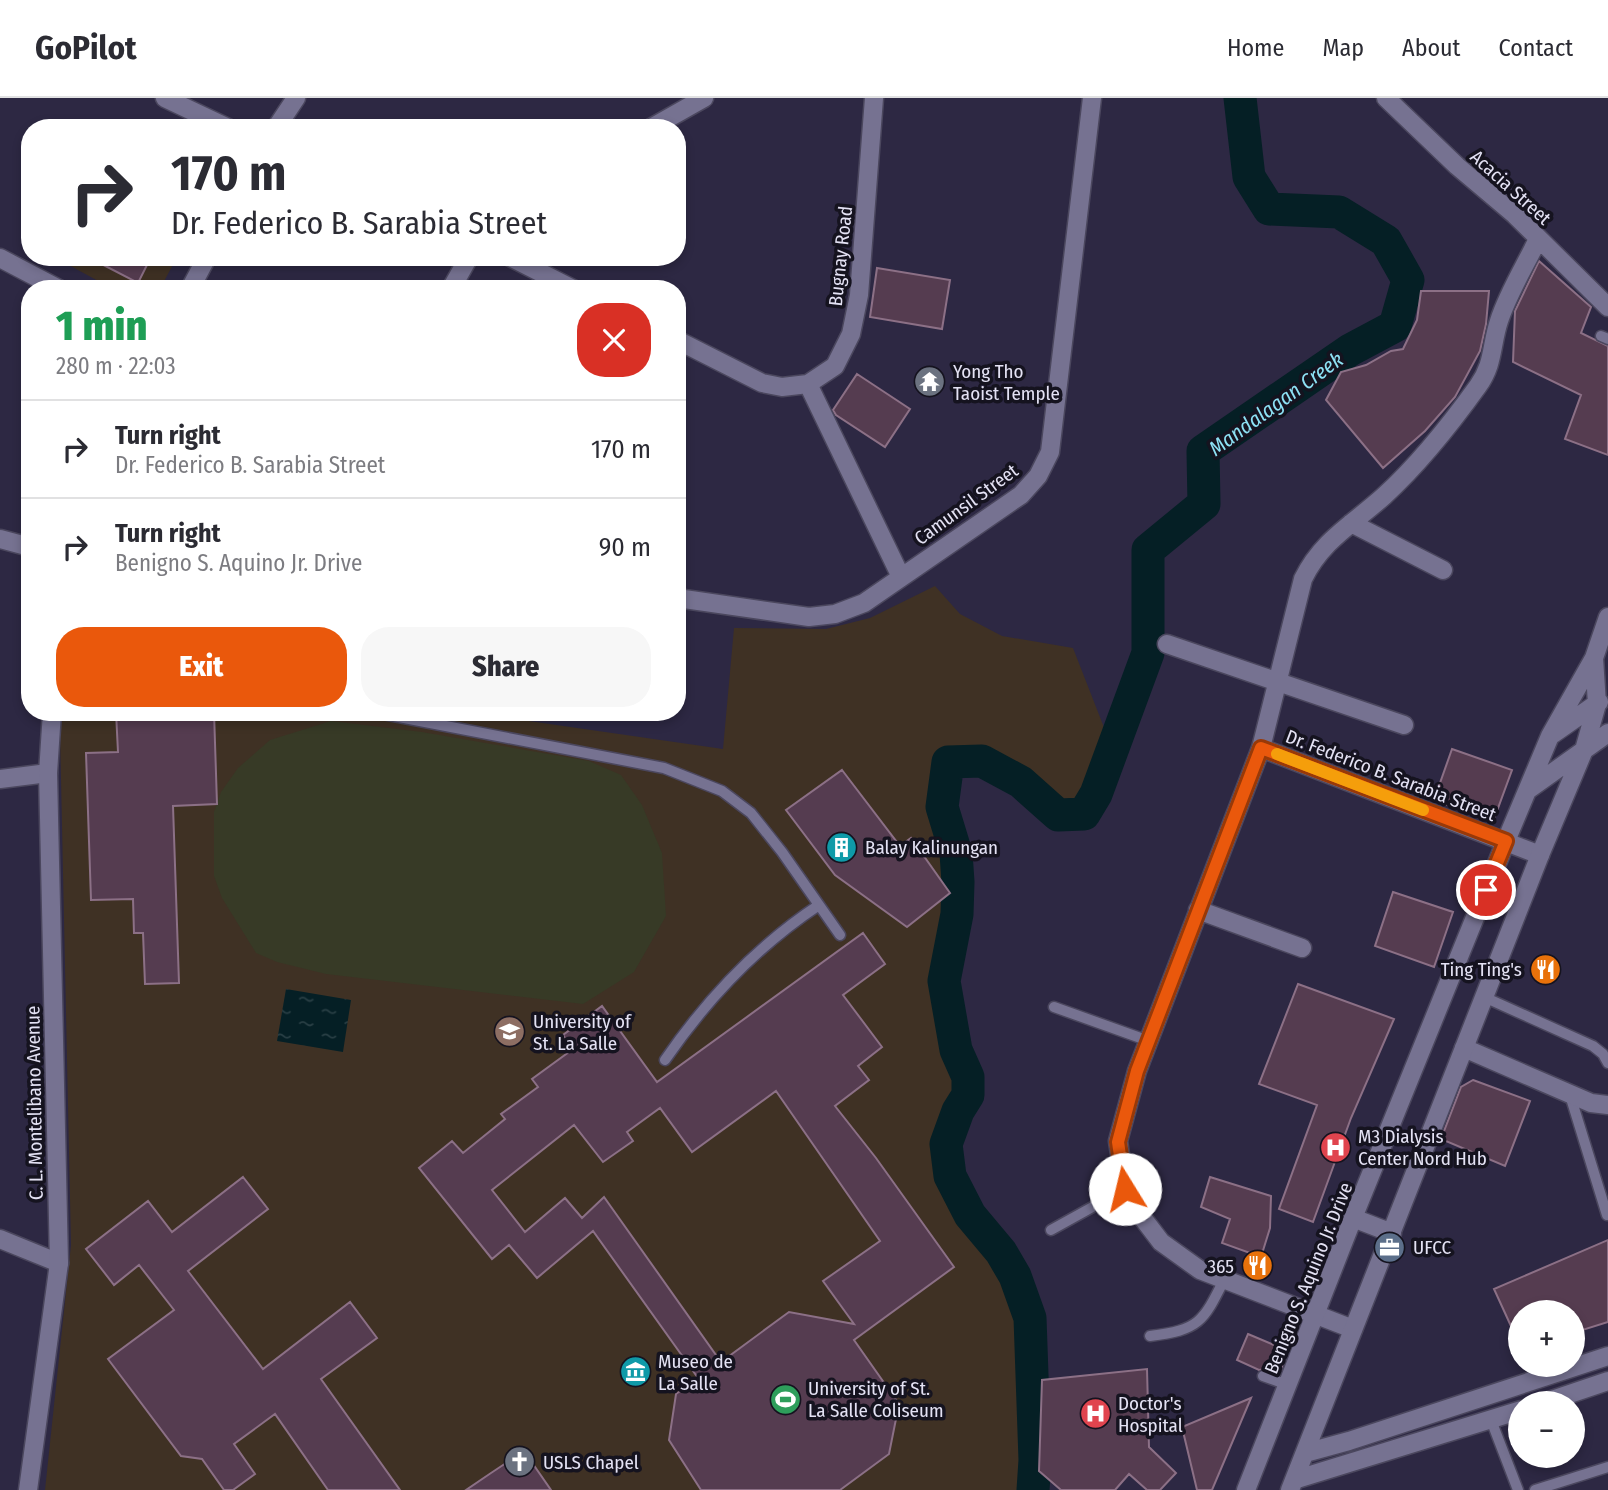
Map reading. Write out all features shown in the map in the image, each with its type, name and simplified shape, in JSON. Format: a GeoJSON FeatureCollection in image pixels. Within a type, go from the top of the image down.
{"type":"FeatureCollection","features":[{"type":"Feature","properties":{"kind":"street"},"geometry":{"type":"LineString","coordinates":[[165,98],[209,119]]}},
{"type":"Feature","properties":{"kind":"street"},"geometry":{"type":"LineString","coordinates":[[282,119],[296,98]]}},
{"type":"Feature","properties":{"kind":"street"},"geometry":{"type":"LineString","coordinates":[[667,119],[704,98]]}},
{"type":"Feature","properties":{"kind":"street","name":"Bugnay Road"},"geometry":{"type":"LineString","coordinates":[[807,384],[835,366],[851,334],[859,295],[874,98]]}},
{"type":"Feature","properties":{"kind":"street","name":"Camunsil Street"},"geometry":{"type":"LineString","coordinates":[[686,599],[809,617],[835,614],[864,603],[1021,495],[1038,476],[1050,452],[1092,98]]}},
{"type":"Feature","properties":{"kind":"street","name":"Acacia Street"},"geometry":{"type":"LineString","coordinates":[[1386,98],[1606,300]]}},
{"type":"Feature","properties":{"kind":"street"},"geometry":{"type":"LineString","coordinates":[[1353,1329],[1315,1315],[1267,1303],[1200,1270],[1161,1242],[1132,1204],[1125,1189],[1118,1142],[1137,1071],[1261,748],[1303,579],[1311,561],[1329,540],[1383,496],[1415,464],[1480,384],[1493,356],[1498,323],[1538,239]]}},
{"type":"Feature","properties":{"kind":"street"},"geometry":{"type":"LineString","coordinates":[[0,258],[42,280]]}},
{"type":"Feature","properties":{"kind":"street"},"geometry":{"type":"LineString","coordinates":[[528,266],[555,280]]}},
{"type":"Feature","properties":{"kind":"street"},"geometry":{"type":"LineString","coordinates":[[686,345],[762,383],[782,387],[807,384],[901,577]]}},
{"type":"Feature","properties":{"kind":"street"},"geometry":{"type":"LineString","coordinates":[[1351,523],[1443,570]]}},
{"type":"Feature","properties":{"kind":"street"},"geometry":{"type":"LineString","coordinates":[[0,540],[21,545]]}},
{"type":"Feature","properties":{"kind":"street","name":"Benigno S. Aquino Jr. Drive"},"geometry":{"type":"LineString","coordinates":[[1246,1490],[1506,841],[1550,736],[1604,643],[1608,617]]}},
{"type":"Feature","properties":{"kind":"street"},"geometry":{"type":"LineString","coordinates":[[1167,644],[1404,725]]}},
{"type":"Feature","properties":{"kind":"street","name":"Benigno S. Aquino Jr. Drive"},"geometry":{"type":"LineString","coordinates":[[1292,1485],[1540,855],[1584,750],[1602,700],[1594,658]]}},
{"type":"Feature","properties":{"kind":"street"},"geometry":{"type":"LineString","coordinates":[[1550,736],[1602,700]]}},
{"type":"Feature","properties":{"kind":"street","name":"C. L. Montelibano Avenue"},"geometry":{"type":"LineString","coordinates":[[28,1490],[59,1263],[48,773],[51,721]]}},
{"type":"Feature","properties":{"kind":"street"},"geometry":{"type":"LineString","coordinates":[[1528,790],[1608,733]]}},
{"type":"Feature","properties":{"kind":"street","name":"Dr. Federico B. Sarabia Street"},"geometry":{"type":"LineString","coordinates":[[1261,748],[1540,855]]}},
{"type":"Feature","properties":{"kind":"street"},"geometry":{"type":"LineString","coordinates":[[0,779],[48,773]]}},
{"type":"Feature","properties":{"kind":"street"},"geometry":{"type":"LineString","coordinates":[[1198,910],[1302,948]]}},
{"type":"Feature","properties":{"kind":"street"},"geometry":{"type":"LineString","coordinates":[[1464,1048],[1591,1103],[1608,1105]]}},
{"type":"Feature","properties":{"kind":"street"},"geometry":{"type":"LineString","coordinates":[[1353,1218],[1392,1233]]}},
{"type":"Feature","properties":{"kind":"street"},"geometry":{"type":"LineString","coordinates":[[0,1239],[59,1263]]}},
{"type":"Feature","properties":{"kind":"street"},"geometry":{"type":"LineString","coordinates":[[1305,1453],[1608,1356]]}},
{"type":"Feature","properties":{"kind":"street"},"geometry":{"type":"LineString","coordinates":[[1578,1391],[1608,1381]]}},
{"type":"Feature","properties":{"kind":"street"},"geometry":{"type":"LineString","coordinates":[[1292,1485],[1508,1414]]}},
{"type":"Feature","properties":{"kind":"lane"},"geometry":{"type":"LineString","coordinates":[[420,721],[664,768],[722,791],[751,813],[840,935]]}},
{"type":"Feature","properties":{"kind":"lane"},"geometry":{"type":"LineString","coordinates":[[665,1060],[719,990],[793,922],[819,905]]}},
{"type":"Feature","properties":{"kind":"lane"},"geometry":{"type":"LineString","coordinates":[[1484,997],[1593,1046],[1608,1063]]}},
{"type":"Feature","properties":{"kind":"lane"},"geometry":{"type":"LineString","coordinates":[[1054,1007],[1149,1041]]}},
{"type":"Feature","properties":{"kind":"lane"},"geometry":{"type":"LineString","coordinates":[[1569,1094],[1607,1215]]}},
{"type":"Feature","properties":{"kind":"lane"},"geometry":{"type":"LineString","coordinates":[[1051,1230],[1125,1189]]}},
{"type":"Feature","properties":{"kind":"lane"},"geometry":{"type":"LineString","coordinates":[[1150,1336],[1186,1330],[1201,1321],[1224,1280]]}},
{"type":"Feature","properties":{"kind":"lane"},"geometry":{"type":"LineString","coordinates":[[1263,1376],[1288,1385]]}},
{"type":"Feature","properties":{"kind":"lane"},"geometry":{"type":"LineString","coordinates":[[1491,1420],[1518,1490]]}},
{"type":"Feature","properties":{"kind":"lane"},"geometry":{"type":"LineString","coordinates":[[1535,1490],[1606,1470]]}},
{"type":"Feature","properties":{"kind":"shaded area"},"geometry":{"type":"Polygon","coordinates":[[[71,266],[172,266],[165,280],[96,280],[71,266]]]}},
{"type":"Feature","properties":{"kind":"shaded area","name":"University of St. La Salle"},"geometry":{"type":"Polygon","coordinates":[[[935,586],[960,614],[1002,636],[1073,648],[1112,748],[1096,794],[1084,814],[1058,815],[1021,782],[982,761],[948,762],[942,807],[956,853],[958,882],[957,914],[945,981],[956,1050],[968,1077],[968,1095],[958,1111],[946,1144],[950,1176],[970,1215],[1001,1252],[1015,1276],[1030,1318],[1035,1460],[1033,1490],[45,1490],[71,1245],[62,721],[529,721],[723,749],[734,628],[826,629],[870,618],[935,586]]]}},
{"type":"Feature","properties":{"kind":"shaded area"},"geometry":{"type":"Polygon","coordinates":[[[331,721],[422,732],[589,761],[621,775],[642,805],[662,853],[666,916],[634,972],[583,1004],[326,974],[277,962],[256,953],[222,898],[214,876],[214,812],[221,792],[238,768],[270,740],[331,721]]]}},
{"type":"Feature","properties":{"kind":"water"},"geometry":{"type":"Polygon","coordinates":[[[286,989],[351,1000],[343,1052],[277,1041],[286,989]]]}},
{"type":"Feature","properties":{"kind":"building"},"geometry":{"type":"Polygon","coordinates":[[[1539,261],[1591,307],[1581,333],[1608,346],[1608,455],[1565,439],[1581,395],[1513,362],[1515,311],[1539,261]]]}},
{"type":"Feature","properties":{"kind":"building"},"geometry":{"type":"Polygon","coordinates":[[[105,266],[146,266],[140,280],[132,280],[105,266]]]}},
{"type":"Feature","properties":{"kind":"building"},"geometry":{"type":"Polygon","coordinates":[[[877,268],[950,280],[942,329],[870,317],[877,268]]]}},
{"type":"Feature","properties":{"kind":"building"},"geometry":{"type":"Polygon","coordinates":[[[1421,291],[1489,291],[1486,324],[1480,351],[1455,397],[1425,431],[1383,468],[1326,400],[1341,372],[1366,365],[1391,351],[1403,349],[1417,320],[1421,291]]]}},
{"type":"Feature","properties":{"kind":"building"},"geometry":{"type":"Polygon","coordinates":[[[857,374],[910,409],[885,447],[836,415],[833,410],[857,374]]]}},
{"type":"Feature","properties":{"kind":"building"},"geometry":{"type":"Polygon","coordinates":[[[116,721],[214,721],[217,804],[173,806],[179,983],[145,984],[143,933],[134,933],[133,899],[91,900],[86,753],[118,752],[116,721]]]}},
{"type":"Feature","properties":{"kind":"building"},"geometry":{"type":"Polygon","coordinates":[[[1452,749],[1512,770],[1494,819],[1488,820],[1434,800],[1452,749]]]}},
{"type":"Feature","properties":{"kind":"building","name":"Balay Kalinungan"},"geometry":{"type":"Polygon","coordinates":[[[842,770],[900,846],[911,838],[950,893],[907,927],[835,875],[786,810],[842,770]]]}},
{"type":"Feature","properties":{"kind":"building"},"geometry":{"type":"Polygon","coordinates":[[[1393,892],[1453,912],[1434,967],[1375,946],[1393,892]]]}},
{"type":"Feature","properties":{"kind":"building"},"geometry":{"type":"Polygon","coordinates":[[[863,933],[885,964],[843,995],[882,1047],[858,1066],[869,1080],[835,1106],[954,1267],[854,1340],[899,1404],[889,1454],[840,1490],[701,1490],[669,1440],[676,1394],[698,1378],[593,1231],[537,1278],[509,1245],[492,1259],[419,1168],[452,1141],[463,1153],[505,1119],[501,1114],[538,1087],[532,1079],[573,1049],[563,1035],[602,1006],[657,1082],[863,933]],[[776,1091],[692,1152],[660,1108],[627,1132],[633,1141],[603,1162],[574,1125],[492,1190],[525,1232],[565,1198],[582,1218],[604,1197],[721,1362],[789,1312],[854,1324],[823,1281],[880,1241],[776,1091]]]}},
{"type":"Feature","properties":{"kind":"building"},"geometry":{"type":"Polygon","coordinates":[[[1298,984],[1394,1019],[1351,1118],[1313,1222],[1279,1209],[1317,1105],[1259,1084],[1298,984]]]}},
{"type":"Feature","properties":{"kind":"building"},"geometry":{"type":"Polygon","coordinates":[[[1473,1080],[1530,1101],[1505,1166],[1441,1139],[1461,1087],[1473,1080]]]}},
{"type":"Feature","properties":{"kind":"building"},"geometry":{"type":"Polygon","coordinates":[[[243,1177],[268,1209],[188,1271],[263,1369],[350,1302],[377,1338],[321,1379],[400,1490],[328,1490],[275,1414],[234,1444],[255,1474],[233,1490],[224,1490],[202,1459],[181,1456],[108,1359],[174,1310],[139,1265],[114,1285],[86,1249],[148,1201],[172,1232],[243,1177]]]}},
{"type":"Feature","properties":{"kind":"building"},"geometry":{"type":"Polygon","coordinates":[[[1210,1177],[1271,1196],[1270,1228],[1261,1257],[1222,1243],[1230,1219],[1201,1207],[1210,1177]]]}},
{"type":"Feature","properties":{"kind":"building"},"geometry":{"type":"Polygon","coordinates":[[[1608,1240],[1608,1322],[1585,1329],[1585,1300],[1508,1300],[1508,1320],[1494,1289],[1608,1240]]]}},
{"type":"Feature","properties":{"kind":"building"},"geometry":{"type":"Polygon","coordinates":[[[1248,1334],[1288,1351],[1279,1374],[1265,1369],[1259,1370],[1237,1360],[1248,1334]]]}},
{"type":"Feature","properties":{"kind":"building","name":"Doctor's Hospital"},"geometry":{"type":"Polygon","coordinates":[[[1147,1369],[1149,1447],[1176,1473],[1160,1490],[1147,1490],[1129,1474],[1115,1490],[1061,1490],[1039,1471],[1042,1380],[1147,1369]]]}},
{"type":"Feature","properties":{"kind":"building"},"geometry":{"type":"Polygon","coordinates":[[[1251,1398],[1212,1490],[1197,1490],[1182,1427],[1251,1398]]]}},
{"type":"Feature","properties":{"kind":"building","name":"USLS Chapel"},"geometry":{"type":"Polygon","coordinates":[[[524,1451],[551,1490],[466,1490],[491,1473],[524,1451]]]}},
{"type":"Feature","properties":{"kind":"waterway","name":"Mandalagan Creek"},"geometry":{"type":"LineString","coordinates":[[1033,1490],[1035,1460],[1030,1318],[1015,1276],[1001,1252],[970,1215],[950,1176],[946,1144],[958,1111],[968,1095],[968,1077],[956,1050],[944,981],[957,914],[958,882],[956,853],[942,807],[948,762],[982,761],[1021,782],[1058,815],[1084,814],[1096,794],[1148,653],[1148,550],[1204,504],[1203,451],[1350,350],[1395,326],[1408,280],[1386,241],[1339,212],[1269,209],[1249,177],[1240,98]]}},
{"type":"Feature","properties":{"kind":"slow traffic"},"geometry":{"type":"LineString","coordinates":[[1277,754],[1423,810]]}},
{"type":"Feature","properties":{"kind":"place","name":"Yong Tho Taoist Temple"},"geometry":{"type":"Point","coordinates":[930,382]}},
{"type":"Feature","properties":{"kind":"place","name":"Balay Kalinungan"},"geometry":{"type":"Point","coordinates":[842,847]}},
{"type":"Feature","properties":{"kind":"place","name":"Ting Ting's"},"geometry":{"type":"Point","coordinates":[1545,969]}},
{"type":"Feature","properties":{"kind":"place","name":"University of St. La Salle"},"geometry":{"type":"Point","coordinates":[510,1032]}},
{"type":"Feature","properties":{"kind":"place","name":"M3 Dialysis Center Nord Hub"},"geometry":{"type":"Point","coordinates":[1335,1147]}},
{"type":"Feature","properties":{"kind":"place","name":"UFCC"},"geometry":{"type":"Point","coordinates":[1390,1247]}},
{"type":"Feature","properties":{"kind":"place","name":"365"},"geometry":{"type":"Point","coordinates":[1257,1266]}},
{"type":"Feature","properties":{"kind":"place","name":"Museo de La Salle"},"geometry":{"type":"Point","coordinates":[635,1372]}},
{"type":"Feature","properties":{"kind":"place","name":"University of St. La Salle Coliseum"},"geometry":{"type":"Point","coordinates":[785,1399]}},
{"type":"Feature","properties":{"kind":"place","name":"Doctor's Hospital"},"geometry":{"type":"Point","coordinates":[1095,1414]}},
{"type":"Feature","properties":{"kind":"place","name":"USLS Chapel"},"geometry":{"type":"Point","coordinates":[520,1462]}},
{"type":"Feature","properties":{"kind":"route"},"geometry":{"type":"LineString","coordinates":[[1125,1189],[1118,1142],[1137,1071],[1261,748],[1506,841],[1486,890]]}}]}
